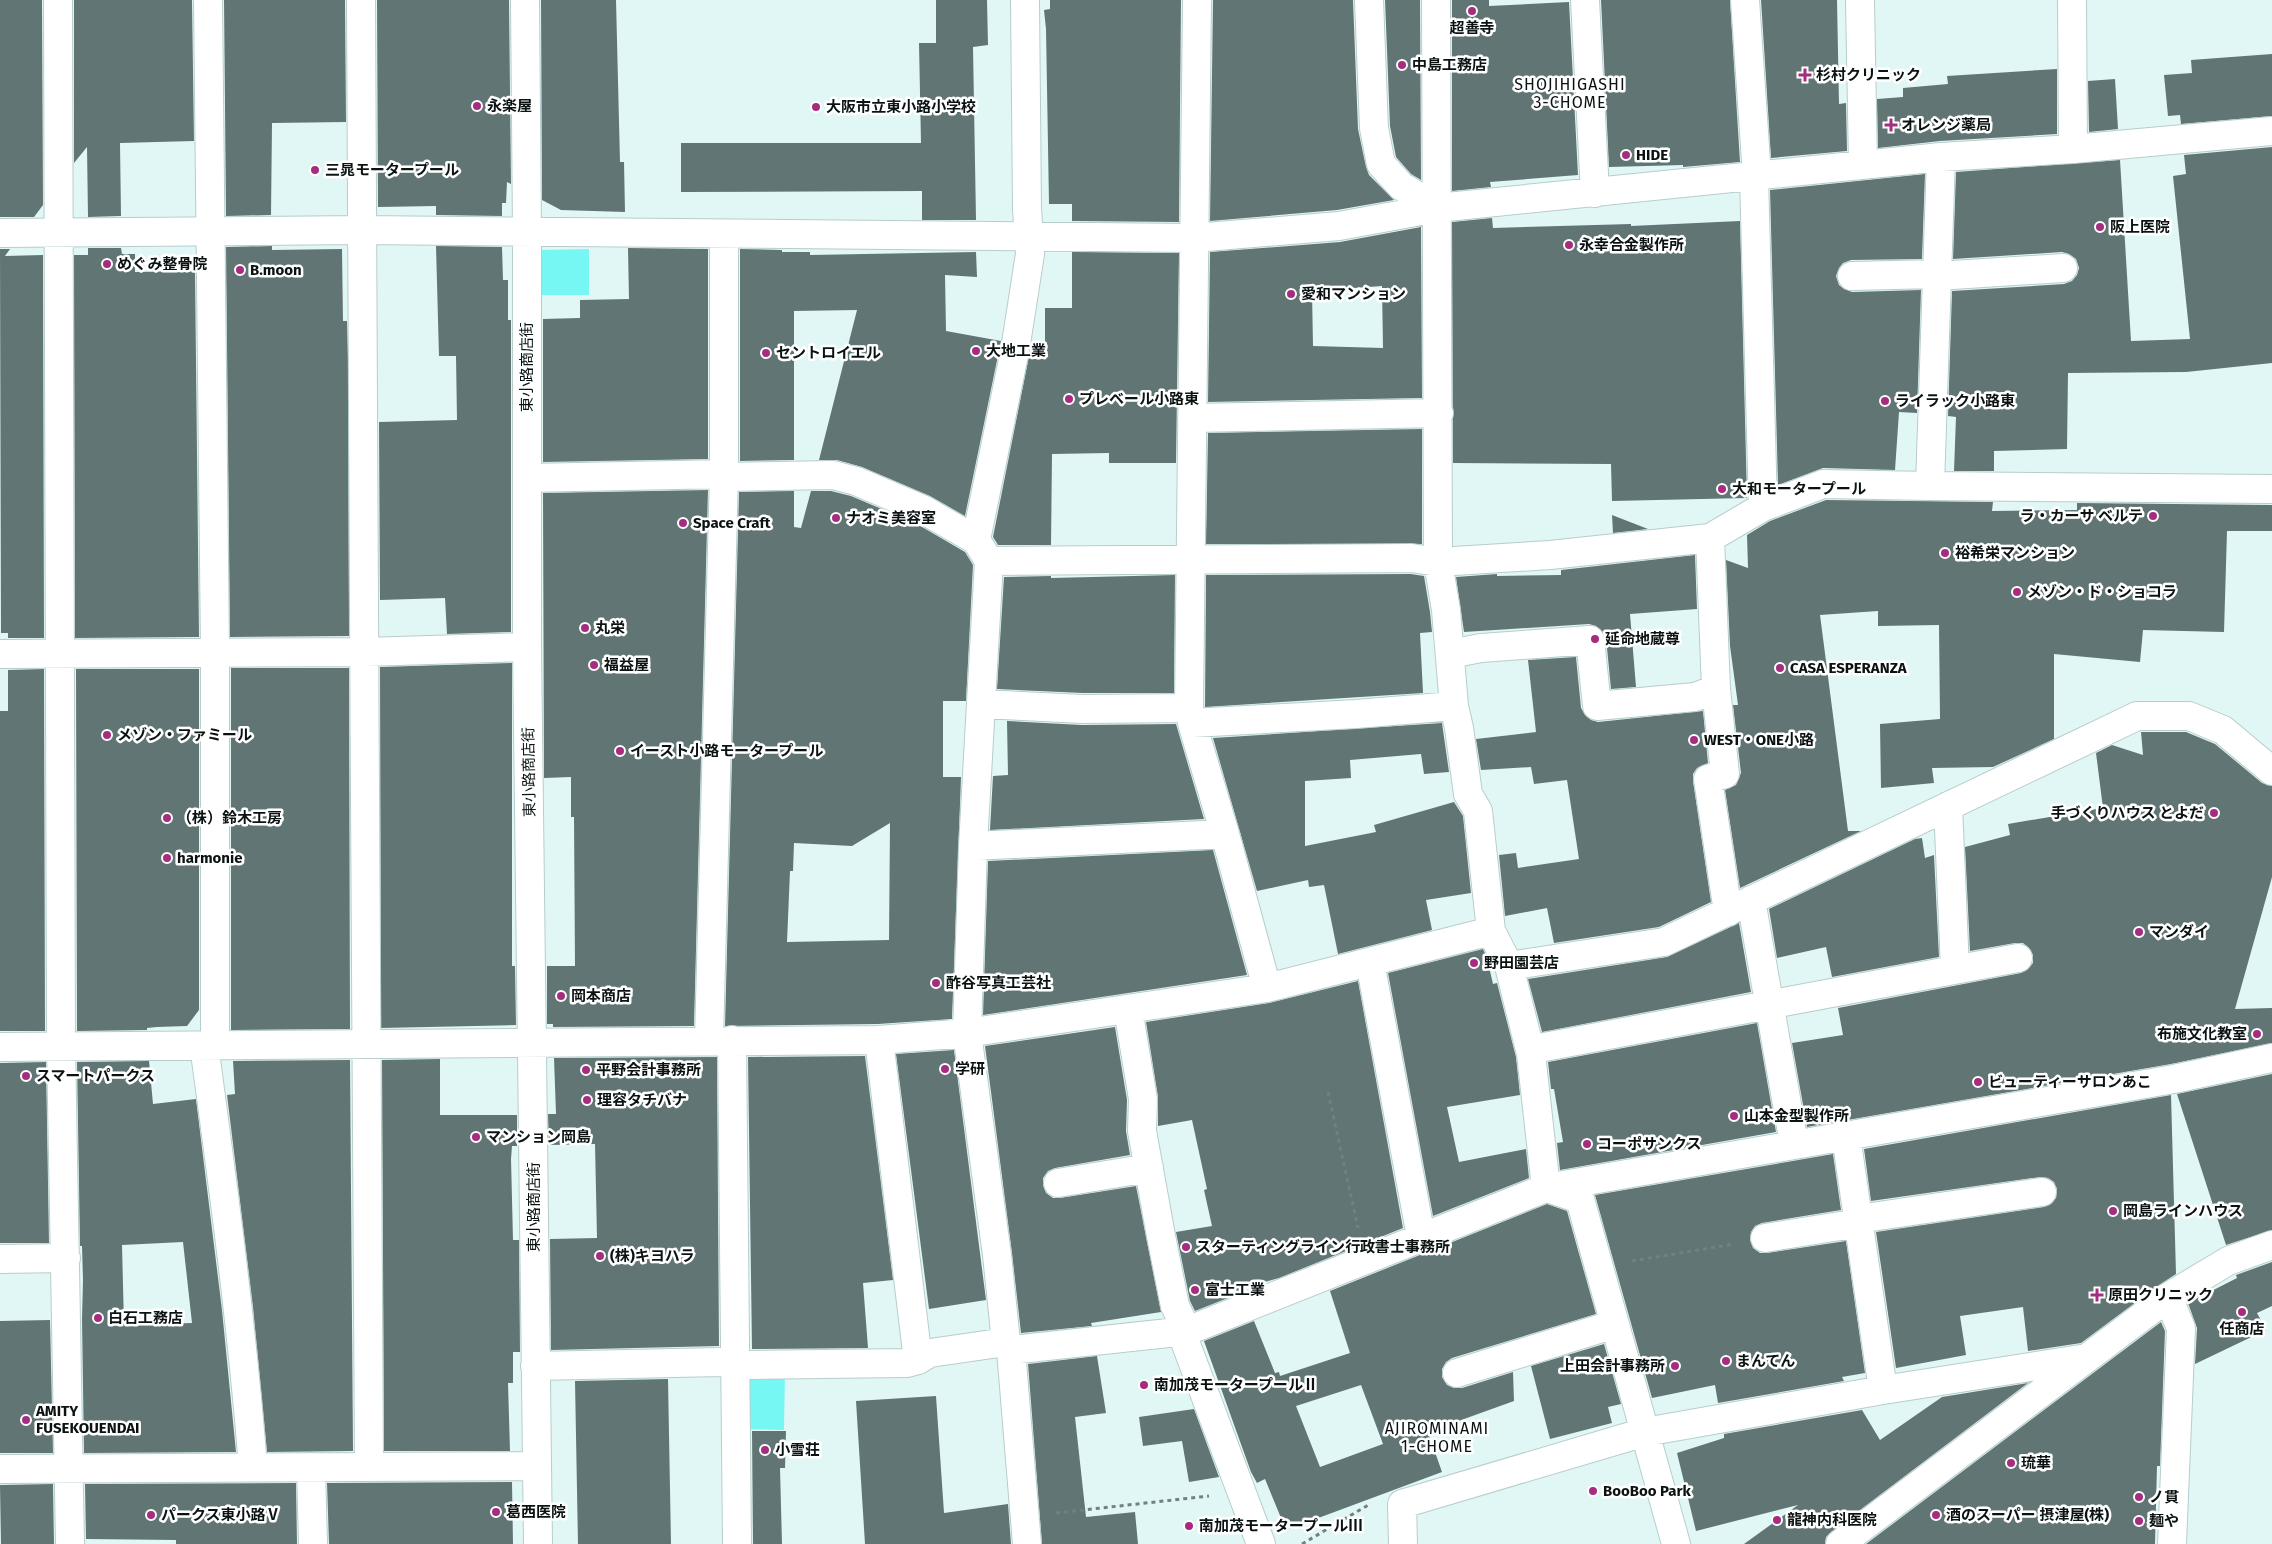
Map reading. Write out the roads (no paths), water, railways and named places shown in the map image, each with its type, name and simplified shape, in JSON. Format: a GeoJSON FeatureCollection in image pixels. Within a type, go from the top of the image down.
{"type":"FeatureCollection","features":[{"type":"Feature","properties":{"kind":"street"},"geometry":{"type":"LineString","coordinates":[[58,0],[61,1046],[70,1544]]}},
{"type":"Feature","properties":{"kind":"street"},"geometry":{"type":"LineString","coordinates":[[208,0],[215,653],[209,1045],[254,1467]]}},
{"type":"Feature","properties":{"kind":"street"},"geometry":{"type":"LineString","coordinates":[[361,0],[365,652],[365,1044],[369,1466]]}},
{"type":"Feature","properties":{"kind":"street","name":"東小路商店街"},"geometry":{"type":"LineString","coordinates":[[525,0],[528,231],[528,647],[538,1544]]}},
{"type":"Feature","properties":{"kind":"street"},"geometry":{"type":"LineString","coordinates":[[1026,0],[1028,238],[1030,254],[983,551],[981,704],[973,846],[967,1033],[1009,1346],[1028,1544]]}},
{"type":"Feature","properties":{"kind":"street"},"geometry":{"type":"LineString","coordinates":[[1197,0],[1190,560],[1190,716],[1225,834],[1267,988]]}},
{"type":"Feature","properties":{"kind":"street"},"geometry":{"type":"LineString","coordinates":[[1369,0],[1374,128],[1381,164],[1401,186],[1437,208]]}},
{"type":"Feature","properties":{"kind":"street"},"geometry":{"type":"LineString","coordinates":[[1436,0],[1440,412],[1438,562],[1450,654],[1454,706],[1460,728],[1468,794],[1478,811],[1491,931],[1509,966],[1531,1054],[1546,1188]]}},
{"type":"Feature","properties":{"kind":"street"},"geometry":{"type":"LineString","coordinates":[[1585,0],[1595,193]]}},
{"type":"Feature","properties":{"kind":"street"},"geometry":{"type":"LineString","coordinates":[[1745,0],[1755,176],[1762,507]]}},
{"type":"Feature","properties":{"kind":"street"},"geometry":{"type":"LineString","coordinates":[[1860,0],[1862,165]]}},
{"type":"Feature","properties":{"kind":"street"},"geometry":{"type":"LineString","coordinates":[[2072,0],[2073,149]]}},
{"type":"Feature","properties":{"kind":"street"},"geometry":{"type":"LineString","coordinates":[[0,233],[363,230],[1028,238],[1194,238],[1339,226],[1437,208],[1941,157],[2073,149],[2272,131]]}},
{"type":"Feature","properties":{"kind":"street"},"geometry":{"type":"LineString","coordinates":[[1930,486],[1941,157]]}},
{"type":"Feature","properties":{"kind":"street"},"geometry":{"type":"LineString","coordinates":[[724,234],[720,1040],[736,1364],[737,1544]]}},
{"type":"Feature","properties":{"kind":"street"},"geometry":{"type":"LineString","coordinates":[[1852,276],[1937,275],[2063,268]]}},
{"type":"Feature","properties":{"kind":"street"},"geometry":{"type":"LineString","coordinates":[[1192,418],[1440,412]]}},
{"type":"Feature","properties":{"kind":"street"},"geometry":{"type":"LineString","coordinates":[[528,478],[833,475],[856,481],[924,510],[983,551],[1190,560],[1412,558],[1438,562],[1550,555],[1710,538],[1762,507],[1823,484],[2272,489]]}},
{"type":"Feature","properties":{"kind":"street"},"geometry":{"type":"LineString","coordinates":[[1710,538],[1716,689],[1725,774],[1708,779],[1739,906],[1769,1004],[1794,1144]]}},
{"type":"Feature","properties":{"kind":"street"},"geometry":{"type":"LineString","coordinates":[[1450,654],[1481,648],[1590,640],[1598,706],[1696,696],[1716,689]]}},
{"type":"Feature","properties":{"kind":"street"},"geometry":{"type":"LineString","coordinates":[[0,654],[365,652],[528,647]]}},
{"type":"Feature","properties":{"kind":"street"},"geometry":{"type":"LineString","coordinates":[[981,704],[1190,716],[1356,714],[1454,706]]}},
{"type":"Feature","properties":{"kind":"street"},"geometry":{"type":"LineString","coordinates":[[1509,966],[1664,942],[2137,716],[2189,716],[2223,730],[2272,771]]}},
{"type":"Feature","properties":{"kind":"street"},"geometry":{"type":"LineString","coordinates":[[1948,806],[1955,970]]}},
{"type":"Feature","properties":{"kind":"street"},"geometry":{"type":"LineString","coordinates":[[973,846],[1225,834]]}},
{"type":"Feature","properties":{"kind":"street"},"geometry":{"type":"LineString","coordinates":[[0,1046],[533,1044],[720,1040],[879,1040],[967,1033],[1267,988],[1491,931]]}},
{"type":"Feature","properties":{"kind":"street"},"geometry":{"type":"LineString","coordinates":[[1531,1054],[1539,1048],[2018,958]]}},
{"type":"Feature","properties":{"kind":"street"},"geometry":{"type":"LineString","coordinates":[[1370,962],[1421,1237]]}},
{"type":"Feature","properties":{"kind":"street"},"geometry":{"type":"LineString","coordinates":[[1128,1009],[1143,1098],[1142,1131],[1175,1306],[1261,1544]]}},
{"type":"Feature","properties":{"kind":"street"},"geometry":{"type":"LineString","coordinates":[[879,1040],[918,1360]]}},
{"type":"Feature","properties":{"kind":"street"},"geometry":{"type":"LineString","coordinates":[[535,1366],[720,1362],[736,1364],[897,1363],[918,1360],[930,1353],[1184,1331],[1546,1188],[2174,1079],[2272,1058]]}},
{"type":"Feature","properties":{"kind":"street"},"geometry":{"type":"LineString","coordinates":[[1846,1136],[1883,1390]]}},
{"type":"Feature","properties":{"kind":"street"},"geometry":{"type":"LineString","coordinates":[[1058,1183],[1149,1168]]}},
{"type":"Feature","properties":{"kind":"street"},"geometry":{"type":"LineString","coordinates":[[1546,1188],[1580,1199],[1676,1544]]}},
{"type":"Feature","properties":{"kind":"street"},"geometry":{"type":"LineString","coordinates":[[1765,1238],[1858,1221],[2042,1192]]}},
{"type":"Feature","properties":{"kind":"street"},"geometry":{"type":"LineString","coordinates":[[1840,1544],[2168,1297],[2228,1261],[2272,1245]]}},
{"type":"Feature","properties":{"kind":"street"},"geometry":{"type":"LineString","coordinates":[[0,1259],[66,1258]]}},
{"type":"Feature","properties":{"kind":"street"},"geometry":{"type":"LineString","coordinates":[[2168,1297],[2181,1328],[2172,1544]]}},
{"type":"Feature","properties":{"kind":"street"},"geometry":{"type":"LineString","coordinates":[[1458,1373],[1615,1324]]}},
{"type":"Feature","properties":{"kind":"street"},"geometry":{"type":"LineString","coordinates":[[1403,1544],[1402,1504],[1645,1432],[1883,1390],[2087,1358]]}},
{"type":"Feature","properties":{"kind":"street"},"geometry":{"type":"LineString","coordinates":[[0,1469],[536,1466]]}},
{"type":"Feature","properties":{"kind":"street"},"geometry":{"type":"LineString","coordinates":[[311,1467],[313,1544]]}},
{"type":"Feature","properties":{"kind":"place","name":"超善寺"},"geometry":{"type":"Point","coordinates":[1472,11]}},
{"type":"Feature","properties":{"kind":"place","name":"中島工務店"},"geometry":{"type":"Point","coordinates":[1402,65]}},
{"type":"Feature","properties":{"kind":"place","name":"杉村クリニック"},"geometry":{"type":"Point","coordinates":[1805,75]}},
{"type":"Feature","properties":{"kind":"place","name":"永楽屋"},"geometry":{"type":"Point","coordinates":[477,106]}},
{"type":"Feature","properties":{"kind":"place","name":"大阪市立東小路小学校"},"geometry":{"type":"Point","coordinates":[816,107]}},
{"type":"Feature","properties":{"kind":"place","name":"オレンジ薬局"},"geometry":{"type":"Point","coordinates":[1891,125]}},
{"type":"Feature","properties":{"kind":"place","name":"HIDE"},"geometry":{"type":"Point","coordinates":[1626,155]}},
{"type":"Feature","properties":{"kind":"place","name":"三晁モータープール"},"geometry":{"type":"Point","coordinates":[315,170]}},
{"type":"Feature","properties":{"kind":"place","name":"阪上医院"},"geometry":{"type":"Point","coordinates":[2100,227]}},
{"type":"Feature","properties":{"kind":"place","name":"永幸合金製作所"},"geometry":{"type":"Point","coordinates":[1569,245]}},
{"type":"Feature","properties":{"kind":"place","name":"めぐみ整骨院"},"geometry":{"type":"Point","coordinates":[107,264]}},
{"type":"Feature","properties":{"kind":"place","name":"B.moon"},"geometry":{"type":"Point","coordinates":[240,270]}},
{"type":"Feature","properties":{"kind":"place","name":"愛和マンション"},"geometry":{"type":"Point","coordinates":[1291,294]}},
{"type":"Feature","properties":{"kind":"place","name":"大地工業"},"geometry":{"type":"Point","coordinates":[976,351]}},
{"type":"Feature","properties":{"kind":"place","name":"セントロイエル"},"geometry":{"type":"Point","coordinates":[766,353]}},
{"type":"Feature","properties":{"kind":"place","name":"プレベール小路東"},"geometry":{"type":"Point","coordinates":[1069,399]}},
{"type":"Feature","properties":{"kind":"place","name":"ライラック小路東"},"geometry":{"type":"Point","coordinates":[1885,401]}},
{"type":"Feature","properties":{"kind":"place","name":"大和モータープール"},"geometry":{"type":"Point","coordinates":[1722,489]}},
{"type":"Feature","properties":{"kind":"place","name":"ラ・カーサ ベルテ"},"geometry":{"type":"Point","coordinates":[2153,516]}},
{"type":"Feature","properties":{"kind":"place","name":"ナオミ美容室"},"geometry":{"type":"Point","coordinates":[836,518]}},
{"type":"Feature","properties":{"kind":"place","name":"Space Craft"},"geometry":{"type":"Point","coordinates":[683,523]}},
{"type":"Feature","properties":{"kind":"place","name":"裕希栄マンション"},"geometry":{"type":"Point","coordinates":[1945,553]}},
{"type":"Feature","properties":{"kind":"place","name":"メゾン・ド・ショコラ"},"geometry":{"type":"Point","coordinates":[2017,592]}},
{"type":"Feature","properties":{"kind":"place","name":"丸栄"},"geometry":{"type":"Point","coordinates":[585,628]}},
{"type":"Feature","properties":{"kind":"place","name":"延命地蔵尊"},"geometry":{"type":"Point","coordinates":[1595,639]}},
{"type":"Feature","properties":{"kind":"place","name":"福益屋"},"geometry":{"type":"Point","coordinates":[594,665]}},
{"type":"Feature","properties":{"kind":"place","name":"CASA ESPERANZA"},"geometry":{"type":"Point","coordinates":[1780,668]}},
{"type":"Feature","properties":{"kind":"place","name":"メゾン・ファミール"},"geometry":{"type":"Point","coordinates":[107,735]}},
{"type":"Feature","properties":{"kind":"place","name":"WEST・ONE小路"},"geometry":{"type":"Point","coordinates":[1694,740]}},
{"type":"Feature","properties":{"kind":"place","name":"イースト小路モータープール"},"geometry":{"type":"Point","coordinates":[620,751]}},
{"type":"Feature","properties":{"kind":"place","name":"手づくりハウス とよだ"},"geometry":{"type":"Point","coordinates":[2214,813]}},
{"type":"Feature","properties":{"kind":"place","name":"（株）鈴木工房"},"geometry":{"type":"Point","coordinates":[167,818]}},
{"type":"Feature","properties":{"kind":"place","name":"harmonie"},"geometry":{"type":"Point","coordinates":[167,858]}},
{"type":"Feature","properties":{"kind":"place","name":"マンダイ"},"geometry":{"type":"Point","coordinates":[2139,932]}},
{"type":"Feature","properties":{"kind":"place","name":"野田園芸店"},"geometry":{"type":"Point","coordinates":[1474,963]}},
{"type":"Feature","properties":{"kind":"place","name":"酢谷写真工芸社"},"geometry":{"type":"Point","coordinates":[936,983]}},
{"type":"Feature","properties":{"kind":"place","name":"岡本商店"},"geometry":{"type":"Point","coordinates":[561,996]}},
{"type":"Feature","properties":{"kind":"place","name":"布施文化教室"},"geometry":{"type":"Point","coordinates":[2257,1034]}},
{"type":"Feature","properties":{"kind":"place","name":"学研"},"geometry":{"type":"Point","coordinates":[945,1069]}},
{"type":"Feature","properties":{"kind":"place","name":"平野会計事務所"},"geometry":{"type":"Point","coordinates":[586,1070]}},
{"type":"Feature","properties":{"kind":"place","name":"スマートパークス"},"geometry":{"type":"Point","coordinates":[26,1076]}},
{"type":"Feature","properties":{"kind":"place","name":"ビューティーサロンあこ"},"geometry":{"type":"Point","coordinates":[1978,1082]}},
{"type":"Feature","properties":{"kind":"place","name":"理容タチバナ"},"geometry":{"type":"Point","coordinates":[587,1100]}},
{"type":"Feature","properties":{"kind":"place","name":"山本金型製作所"},"geometry":{"type":"Point","coordinates":[1734,1116]}},
{"type":"Feature","properties":{"kind":"place","name":"マンション岡島"},"geometry":{"type":"Point","coordinates":[476,1137]}},
{"type":"Feature","properties":{"kind":"place","name":"コーポサンクス"},"geometry":{"type":"Point","coordinates":[1587,1144]}},
{"type":"Feature","properties":{"kind":"place","name":"岡島ラインハウス"},"geometry":{"type":"Point","coordinates":[2113,1211]}},
{"type":"Feature","properties":{"kind":"place","name":"スターティングライン行政書士事務所"},"geometry":{"type":"Point","coordinates":[1186,1247]}},
{"type":"Feature","properties":{"kind":"place","name":"(株)キヨハラ"},"geometry":{"type":"Point","coordinates":[600,1256]}},
{"type":"Feature","properties":{"kind":"place","name":"富士工業"},"geometry":{"type":"Point","coordinates":[1195,1290]}},
{"type":"Feature","properties":{"kind":"place","name":"原田クリニック"},"geometry":{"type":"Point","coordinates":[2097,1295]}},
{"type":"Feature","properties":{"kind":"place","name":"任商店"},"geometry":{"type":"Point","coordinates":[2242,1312]}},
{"type":"Feature","properties":{"kind":"place","name":"白石工務店"},"geometry":{"type":"Point","coordinates":[98,1318]}},
{"type":"Feature","properties":{"kind":"place","name":"まんてん"},"geometry":{"type":"Point","coordinates":[1726,1361]}},
{"type":"Feature","properties":{"kind":"place","name":"上田会計事務所"},"geometry":{"type":"Point","coordinates":[1675,1366]}},
{"type":"Feature","properties":{"kind":"place","name":"南加茂モータープールⅡ"},"geometry":{"type":"Point","coordinates":[1144,1385]}},
{"type":"Feature","properties":{"kind":"place","name":"AMITY FUSEKOUENDAI"},"geometry":{"type":"Point","coordinates":[26,1420]}},
{"type":"Feature","properties":{"kind":"place","name":"小雪荘"},"geometry":{"type":"Point","coordinates":[765,1450]}},
{"type":"Feature","properties":{"kind":"place","name":"琉華"},"geometry":{"type":"Point","coordinates":[2011,1463]}},
{"type":"Feature","properties":{"kind":"place","name":"BooBoo Park"},"geometry":{"type":"Point","coordinates":[1593,1491]}},
{"type":"Feature","properties":{"kind":"place","name":"ノ貫"},"geometry":{"type":"Point","coordinates":[2139,1497]}},
{"type":"Feature","properties":{"kind":"place","name":"葛西医院"},"geometry":{"type":"Point","coordinates":[496,1512]}},
{"type":"Feature","properties":{"kind":"place","name":"パークス東小路Ⅴ"},"geometry":{"type":"Point","coordinates":[151,1515]}},
{"type":"Feature","properties":{"kind":"place","name":"酒のスーパー 摂津屋(株)"},"geometry":{"type":"Point","coordinates":[1936,1515]}},
{"type":"Feature","properties":{"kind":"place","name":"龍神内科医院"},"geometry":{"type":"Point","coordinates":[1777,1520]}},
{"type":"Feature","properties":{"kind":"place","name":"麺や"},"geometry":{"type":"Point","coordinates":[2139,1521]}},
{"type":"Feature","properties":{"kind":"place","name":"南加茂モータープールⅢ"},"geometry":{"type":"Point","coordinates":[1189,1526]}},
{"type":"Feature","properties":{"kind":"district","name":"SHOJIHIGASHI 3-CHOME"},"geometry":{"type":"Point","coordinates":[1570,93]}},
{"type":"Feature","properties":{"kind":"district","name":"AJIROMINAMI 1-CHOME"},"geometry":{"type":"Point","coordinates":[1437,1437]}}]}
